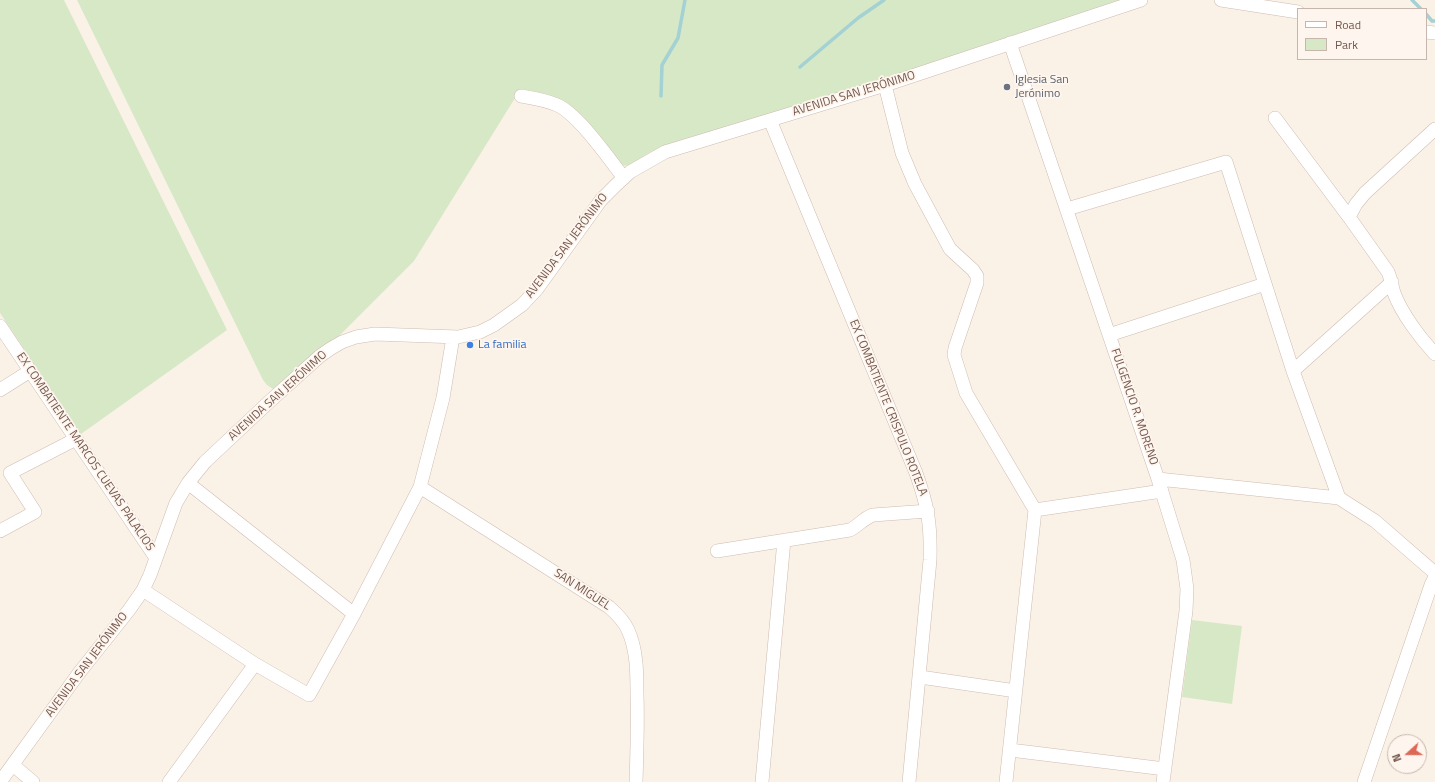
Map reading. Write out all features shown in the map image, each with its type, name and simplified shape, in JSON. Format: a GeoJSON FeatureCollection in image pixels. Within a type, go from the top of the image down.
{"type":"FeatureCollection","features":[{"type":"Feature","properties":{"kind":"street","name":"AVENIDA SAN JERÓNIMO"},"geometry":{"type":"LineString","coordinates":[[0,782],[143,590],[150,575],[176,503],[188,483],[206,462],[320,356],[342,342],[356,337],[375,334],[453,337],[468,336],[480,332],[506,317],[522,305],[537,289],[601,200],[624,178],[665,152],[885,85],[1141,0]]}},
{"type":"Feature","properties":{"kind":"street"},"geometry":{"type":"LineString","coordinates":[[1220,0],[1297,12]]}},
{"type":"Feature","properties":{"kind":"street","name":"FULGENCIO R. MORENO"},"geometry":{"type":"LineString","coordinates":[[1010,43],[1160,485],[1183,560],[1187,589],[1186,611],[1163,782]]}},
{"type":"Feature","properties":{"kind":"street"},"geometry":{"type":"LineString","coordinates":[[885,85],[902,153],[915,184],[950,249],[973,270],[977,276],[977,282],[954,348],[954,355],[963,387],[1035,510],[1006,782]]}},
{"type":"Feature","properties":{"kind":"street"},"geometry":{"type":"LineString","coordinates":[[521,96],[538,99],[559,106],[580,122],[624,178]]}},
{"type":"Feature","properties":{"kind":"street"},"geometry":{"type":"LineString","coordinates":[[1275,118],[1388,272],[1394,292],[1401,306],[1420,337],[1435,354]]}},
{"type":"Feature","properties":{"kind":"street","name":"EX COMBATIENTE CRISPULO ROTELA"},"geometry":{"type":"LineString","coordinates":[[770,120],[916,473],[928,511],[931,533],[930,560],[909,782]]}},
{"type":"Feature","properties":{"kind":"street"},"geometry":{"type":"LineString","coordinates":[[1349,217],[1364,193],[1435,130]]}},
{"type":"Feature","properties":{"kind":"street"},"geometry":{"type":"LineString","coordinates":[[1067,209],[1226,162],[1293,370],[1338,498]]}},
{"type":"Feature","properties":{"kind":"street"},"geometry":{"type":"LineString","coordinates":[[1293,370],[1392,282]]}},
{"type":"Feature","properties":{"kind":"street"},"geometry":{"type":"LineString","coordinates":[[1109,335],[1265,284]]}},
{"type":"Feature","properties":{"kind":"street","name":"EX COMBATIENTE MARCOS CUEVAS PALACIOS"},"geometry":{"type":"LineString","coordinates":[[0,326],[156,558]]}},
{"type":"Feature","properties":{"kind":"street"},"geometry":{"type":"LineString","coordinates":[[143,590],[255,664],[309,695],[354,614],[420,487],[443,398],[453,337]]}},
{"type":"Feature","properties":{"kind":"street"},"geometry":{"type":"LineString","coordinates":[[0,390],[30,371]]}},
{"type":"Feature","properties":{"kind":"street"},"geometry":{"type":"LineString","coordinates":[[0,530],[35,512],[10,473],[76,439]]}},
{"type":"Feature","properties":{"kind":"street"},"geometry":{"type":"LineString","coordinates":[[188,483],[354,614]]}},
{"type":"Feature","properties":{"kind":"street"},"geometry":{"type":"LineString","coordinates":[[1035,510],[1160,485],[1338,498],[1375,521],[1435,573]]}},
{"type":"Feature","properties":{"kind":"street","name":"SAN MIGUEL"},"geometry":{"type":"LineString","coordinates":[[420,487],[609,607],[620,617],[628,631],[634,651],[637,669],[638,733],[636,782]]}},
{"type":"Feature","properties":{"kind":"street"},"geometry":{"type":"LineString","coordinates":[[717,551],[850,530],[858,526],[869,516],[873,515],[928,511]]}},
{"type":"Feature","properties":{"kind":"street"},"geometry":{"type":"LineString","coordinates":[[762,782],[784,540]]}},
{"type":"Feature","properties":{"kind":"street"},"geometry":{"type":"LineString","coordinates":[[1364,782],[1435,577]]}},
{"type":"Feature","properties":{"kind":"street"},"geometry":{"type":"LineString","coordinates":[[169,782],[255,664]]}},
{"type":"Feature","properties":{"kind":"street"},"geometry":{"type":"LineString","coordinates":[[920,676],[1016,691]]}},
{"type":"Feature","properties":{"kind":"street"},"geometry":{"type":"LineString","coordinates":[[1010,750],[1164,769]]}},
{"type":"Feature","properties":{"kind":"street"},"geometry":{"type":"LineString","coordinates":[[13,765],[34,782]]}},
{"type":"Feature","properties":{"kind":"green space"},"geometry":{"type":"Polygon","coordinates":[[[0,0],[64,0],[227,330],[81,434],[0,313],[0,0]]]}},
{"type":"Feature","properties":{"kind":"green space"},"geometry":{"type":"Polygon","coordinates":[[[77,0],[1122,0],[875,82],[682,140],[649,153],[629,166],[620,165],[595,135],[520,90],[414,261],[338,337],[277,388],[273,389],[263,380],[77,0]]]}},
{"type":"Feature","properties":{"kind":"green space"},"geometry":{"type":"Polygon","coordinates":[[[1192,620],[1242,626],[1232,704],[1182,697],[1192,620]]]}},
{"type":"Feature","properties":{"kind":"waterway"},"geometry":{"type":"LineString","coordinates":[[661,96],[662,65],[678,38],[685,0]]}},
{"type":"Feature","properties":{"kind":"waterway"},"geometry":{"type":"LineString","coordinates":[[800,67],[858,18],[884,0]]}},
{"type":"Feature","properties":{"kind":"waterway"},"geometry":{"type":"LineString","coordinates":[[1412,0],[1420,8]]}},
{"type":"Feature","properties":{"kind":"waterway"},"geometry":{"type":"LineString","coordinates":[[1427,15],[1432,21],[1435,21]]}},
{"type":"Feature","properties":{"kind":"place","name":"Iglesia San Jerónimo"},"geometry":{"type":"Point","coordinates":[1007,87]}},
{"type":"Feature","properties":{"kind":"place","name":"La familia"},"geometry":{"type":"Point","coordinates":[470,345]}}]}
